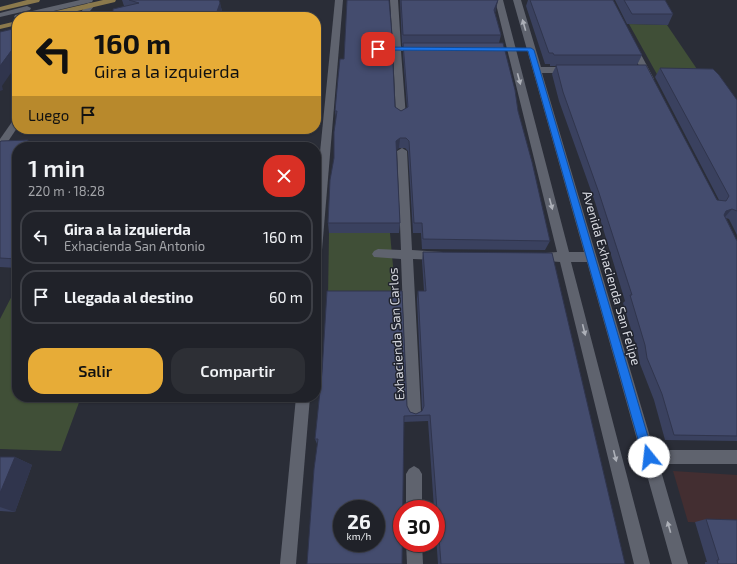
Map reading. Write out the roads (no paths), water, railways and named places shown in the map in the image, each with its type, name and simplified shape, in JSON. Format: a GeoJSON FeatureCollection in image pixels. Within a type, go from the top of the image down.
{"type":"FeatureCollection","features":[{"type":"Feature","properties":{"kind":"main road"},"geometry":{"type":"LineString","coordinates":[[0,9],[36,0]]}},
{"type":"Feature","properties":{"kind":"main road"},"geometry":{"type":"LineString","coordinates":[[58,12],[90,2],[112,0]]}},
{"type":"Feature","properties":{"kind":"main road"},"geometry":{"type":"LineString","coordinates":[[0,27],[12,24]]}},
{"type":"Feature","properties":{"kind":"street"},"geometry":{"type":"LineString","coordinates":[[0,14],[59,0]]}},
{"type":"Feature","properties":{"kind":"street"},"geometry":{"type":"LineString","coordinates":[[321,193],[338,0]]}},
{"type":"Feature","properties":{"kind":"street"},"geometry":{"type":"LineString","coordinates":[[394,0],[401,117]]}},
{"type":"Feature","properties":{"kind":"street","name":"Avenida Exhacienda San Felipe"},"geometry":{"type":"LineString","coordinates":[[499,0],[518,49],[565,258],[642,564]]}},
{"type":"Feature","properties":{"kind":"street","name":"Avenida Exhacienda San Felipe"},"geometry":{"type":"LineString","coordinates":[[517,0],[518,49],[537,70],[680,564]]}},
{"type":"Feature","properties":{"kind":"street"},"geometry":{"type":"LineString","coordinates":[[84,12],[90,2]]}},
{"type":"Feature","properties":{"kind":"street"},"geometry":{"type":"LineString","coordinates":[[42,12],[90,2]]}},
{"type":"Feature","properties":{"kind":"street"},"geometry":{"type":"LineString","coordinates":[[0,21],[12,18]]}},
{"type":"Feature","properties":{"kind":"street"},"geometry":{"type":"LineString","coordinates":[[627,35],[642,70],[653,84]]}},
{"type":"Feature","properties":{"kind":"street"},"geometry":{"type":"LineString","coordinates":[[378,49],[428,49]]}},
{"type":"Feature","properties":{"kind":"street"},"geometry":{"type":"LineString","coordinates":[[537,70],[581,70]]}},
{"type":"Feature","properties":{"kind":"street"},"geometry":{"type":"LineString","coordinates":[[0,147],[12,129]]}},
{"type":"Feature","properties":{"kind":"street","name":"Exhacienda San Carlos"},"geometry":{"type":"LineString","coordinates":[[402,151],[414,412]]}},
{"type":"Feature","properties":{"kind":"street","name":"Exhacienda San Carlos"},"geometry":{"type":"LineString","coordinates":[[378,254],[453,255]]}},
{"type":"Feature","properties":{"kind":"street"},"geometry":{"type":"LineString","coordinates":[[523,257],[591,257]]}},
{"type":"Feature","properties":{"kind":"street"},"geometry":{"type":"LineString","coordinates":[[288,564],[303,402]]}},
{"type":"Feature","properties":{"kind":"street"},"geometry":{"type":"LineString","coordinates":[[649,457],[737,457]]}},
{"type":"Feature","properties":{"kind":"street"},"geometry":{"type":"LineString","coordinates":[[414,474],[414,500]]}},
{"type":"Feature","properties":{"kind":"street"},"geometry":{"type":"LineString","coordinates":[[414,552],[414,564]]}}]}
